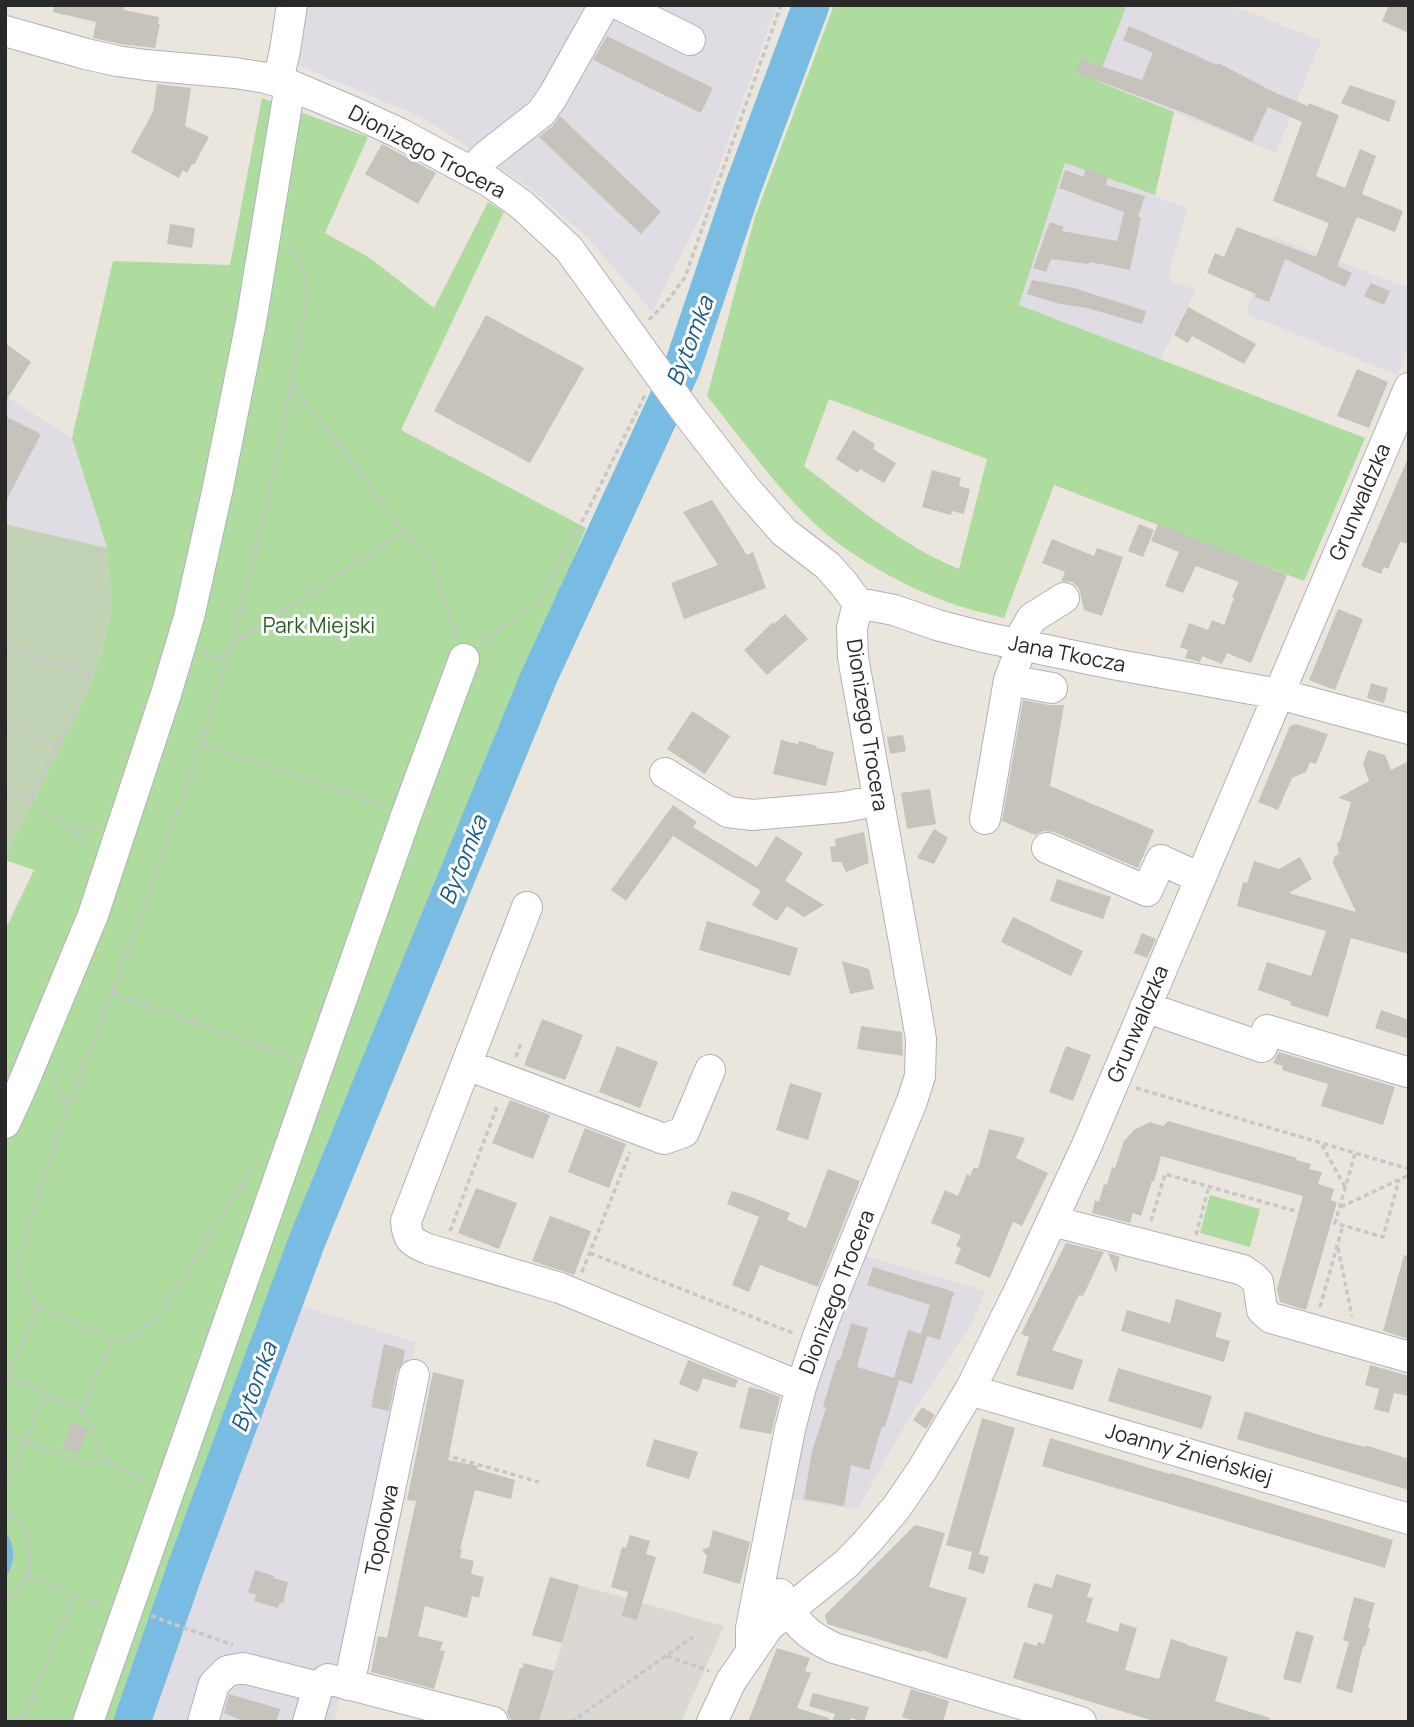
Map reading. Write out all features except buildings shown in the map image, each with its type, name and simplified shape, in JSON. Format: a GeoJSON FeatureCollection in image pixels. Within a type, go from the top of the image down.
{"type":"FeatureCollection","features":[{"type":"Feature","properties":{"kind":"street"},"geometry":{"type":"LineString","coordinates":[[5,1123],[93,915],[189,617],[249,335],[284,83],[285,50],[292,5]]}},
{"type":"Feature","properties":{"kind":"street"},"geometry":{"type":"LineString","coordinates":[[471,171],[541,113],[604,5]]}},
{"type":"Feature","properties":{"kind":"street"},"geometry":{"type":"LineString","coordinates":[[620,5],[690,40]]}},
{"type":"Feature","properties":{"kind":"street","name":"Dionizego Trocera"},"geometry":{"type":"LineString","coordinates":[[5,31],[117,61],[223,71],[284,83],[378,123],[471,171],[522,205],[569,249],[588,274],[631,337],[644,375],[687,413],[746,489],[784,532],[828,566],[858,603],[852,628],[853,657],[920,1039],[919,1076],[912,1101],[817,1339],[801,1387],[790,1429],[751,1628],[751,1651]]}},
{"type":"Feature","properties":{"kind":"street","name":"Grunwaldzka"},"geometry":{"type":"LineString","coordinates":[[712,1722],[731,1681],[769,1626],[846,1564],[868,1541],[922,1469],[970,1390],[1087,1145],[1409,388]]}},
{"type":"Feature","properties":{"kind":"street"},"geometry":{"type":"LineString","coordinates":[[985,819],[1009,680],[1024,631],[1032,618],[1065,598]]}},
{"type":"Feature","properties":{"kind":"street","name":"Jana Tkocza"},"geometry":{"type":"LineString","coordinates":[[858,603],[894,610],[960,632],[1279,694],[1409,729]]}},
{"type":"Feature","properties":{"kind":"street"},"geometry":{"type":"LineString","coordinates":[[88,1722],[136,1613],[170,1489],[407,813],[464,659]]}},
{"type":"Feature","properties":{"kind":"street"},"geometry":{"type":"LineString","coordinates":[[1009,680],[1052,688]]}},
{"type":"Feature","properties":{"kind":"street"},"geometry":{"type":"LineString","coordinates":[[665,773],[728,812],[739,814],[844,807],[879,800]]}},
{"type":"Feature","properties":{"kind":"street"},"geometry":{"type":"LineString","coordinates":[[1047,848],[1147,891],[1161,860],[1200,878]]}},
{"type":"Feature","properties":{"kind":"street"},"geometry":{"type":"LineString","coordinates":[[527,907],[406,1221],[407,1234],[415,1244],[574,1293],[801,1387]]}},
{"type":"Feature","properties":{"kind":"street"},"geometry":{"type":"LineString","coordinates":[[1145,1007],[1262,1047],[1267,1030],[1407,1072]]}},
{"type":"Feature","properties":{"kind":"street"},"geometry":{"type":"LineString","coordinates":[[467,1065],[664,1139],[684,1132],[710,1070]]}},
{"type":"Feature","properties":{"kind":"street"},"geometry":{"type":"LineString","coordinates":[[1052,1221],[1243,1270],[1258,1282],[1262,1310],[1270,1318],[1409,1357]]}},
{"type":"Feature","properties":{"kind":"street","name":"Topolowa"},"geometry":{"type":"LineString","coordinates":[[308,1722],[332,1684],[414,1376]]}},
{"type":"Feature","properties":{"kind":"street","name":"Joanny Żnieńskiej"},"geometry":{"type":"LineString","coordinates":[[970,1390],[1409,1519]]}},
{"type":"Feature","properties":{"kind":"street"},"geometry":{"type":"LineString","coordinates":[[766,1558],[788,1609],[802,1629],[815,1640],[1081,1722]]}},
{"type":"Feature","properties":{"kind":"street"},"geometry":{"type":"LineString","coordinates":[[203,1722],[214,1684],[227,1671],[243,1668],[332,1684],[493,1722]]}},
{"type":"Feature","properties":{"kind":"path"},"geometry":{"type":"LineString","coordinates":[[631,337],[669,299],[685,277],[781,5]]}},
{"type":"Feature","properties":{"kind":"path"},"geometry":{"type":"LineString","coordinates":[[257,1163],[157,1318],[133,1338],[112,1339],[37,1306],[17,1265],[58,1134],[202,745],[227,660],[264,514],[291,387],[306,303],[306,281],[301,264]]}},
{"type":"Feature","properties":{"kind":"path"},"geometry":{"type":"LineString","coordinates":[[291,387],[336,440],[403,532],[430,559],[464,659],[539,602],[644,397],[644,375]]}},
{"type":"Feature","properties":{"kind":"path"},"geometry":{"type":"LineString","coordinates":[[231,645],[403,532]]}},
{"type":"Feature","properties":{"kind":"path"},"geometry":{"type":"LineString","coordinates":[[5,648],[91,673],[77,708],[31,800]]}},
{"type":"Feature","properties":{"kind":"path"},"geometry":{"type":"LineString","coordinates":[[210,655],[227,660]]}},
{"type":"Feature","properties":{"kind":"path"},"geometry":{"type":"LineString","coordinates":[[5,727],[58,744]]}},
{"type":"Feature","properties":{"kind":"path"},"geometry":{"type":"LineString","coordinates":[[202,745],[407,813]]}},
{"type":"Feature","properties":{"kind":"path"},"geometry":{"type":"LineString","coordinates":[[5,791],[31,800],[69,830]]}},
{"type":"Feature","properties":{"kind":"path"},"geometry":{"type":"LineString","coordinates":[[112,993],[318,1066]]}},
{"type":"Feature","properties":{"kind":"path"},"geometry":{"type":"LineString","coordinates":[[441,1253],[521,1043]]}},
{"type":"Feature","properties":{"kind":"path"},"geometry":{"type":"LineString","coordinates":[[55,1083],[68,1107]]}},
{"type":"Feature","properties":{"kind":"path"},"geometry":{"type":"LineString","coordinates":[[1126,1085],[1409,1169]]}},
{"type":"Feature","properties":{"kind":"path"},"geometry":{"type":"LineString","coordinates":[[574,1293],[639,1129]]}},
{"type":"Feature","properties":{"kind":"path"},"geometry":{"type":"LineString","coordinates":[[1321,1143],[1345,1187]]}},
{"type":"Feature","properties":{"kind":"path"},"geometry":{"type":"LineString","coordinates":[[1355,1153],[1335,1223],[1383,1237],[1399,1180]]}},
{"type":"Feature","properties":{"kind":"path"},"geometry":{"type":"LineString","coordinates":[[1150,1226],[1165,1174],[1295,1210]]}},
{"type":"Feature","properties":{"kind":"path"},"geometry":{"type":"LineString","coordinates":[[1340,1208],[1409,1175]]}},
{"type":"Feature","properties":{"kind":"path"},"geometry":{"type":"LineString","coordinates":[[1190,1256],[1209,1186]]}},
{"type":"Feature","properties":{"kind":"path"},"geometry":{"type":"LineString","coordinates":[[1317,1318],[1343,1225]]}},
{"type":"Feature","properties":{"kind":"path"},"geometry":{"type":"LineString","coordinates":[[1337,1245],[1352,1316]]}},
{"type":"Feature","properties":{"kind":"path"},"geometry":{"type":"LineString","coordinates":[[590,1253],[793,1333]]}},
{"type":"Feature","properties":{"kind":"path"},"geometry":{"type":"LineString","coordinates":[[37,1306],[7,1379],[83,1410],[107,1461]]}},
{"type":"Feature","properties":{"kind":"path"},"geometry":{"type":"LineString","coordinates":[[83,1410],[112,1339]]}},
{"type":"Feature","properties":{"kind":"path"},"geometry":{"type":"LineString","coordinates":[[5,1489],[45,1394]]}},
{"type":"Feature","properties":{"kind":"path"},"geometry":{"type":"LineString","coordinates":[[5,1433],[85,1463],[107,1461],[137,1478],[170,1489]]}},
{"type":"Feature","properties":{"kind":"path"},"geometry":{"type":"LineString","coordinates":[[445,1455],[539,1482]]}},
{"type":"Feature","properties":{"kind":"path"},"geometry":{"type":"LineString","coordinates":[[5,1509],[13,1514],[23,1527],[29,1543],[30,1560],[26,1576],[17,1591],[5,1601]]}},
{"type":"Feature","properties":{"kind":"path"},"geometry":{"type":"LineString","coordinates":[[26,1576],[75,1597],[212,1637]]}},
{"type":"Feature","properties":{"kind":"path"},"geometry":{"type":"LineString","coordinates":[[8,1722],[24,1716],[75,1597]]}},
{"type":"Feature","properties":{"kind":"path"},"geometry":{"type":"LineString","coordinates":[[570,1722],[693,1637]]}},
{"type":"Feature","properties":{"kind":"path"},"geometry":{"type":"LineString","coordinates":[[666,1656],[711,1671]]}},
{"type":"Feature","properties":{"kind":"shaded area"},"geometry":{"type":"Polygon","coordinates":[[[304,5],[777,5],[703,211],[652,312],[587,237],[532,189],[425,119],[296,64],[304,5]]]}},
{"type":"Feature","properties":{"kind":"shaded area"},"geometry":{"type":"Polygon","coordinates":[[[1127,5],[1231,5],[1321,41],[1276,153],[1097,81],[1127,5]]]}},
{"type":"Feature","properties":{"kind":"shaded area"},"geometry":{"type":"Polygon","coordinates":[[[1065,163],[1188,208],[1168,274],[1171,281],[1196,290],[1160,360],[1019,305],[1065,163]]]}},
{"type":"Feature","properties":{"kind":"shaded area"},"geometry":{"type":"Polygon","coordinates":[[[1272,236],[1409,288],[1409,347],[1397,375],[1246,314],[1272,236]]]}},
{"type":"Feature","properties":{"kind":"shaded area"},"geometry":{"type":"Polygon","coordinates":[[[5,396],[72,438],[107,548],[5,524],[5,396]]]}},
{"type":"Feature","properties":{"kind":"shaded area"},"geometry":{"type":"Polygon","coordinates":[[[862,1255],[986,1291],[972,1323],[909,1418],[857,1510],[786,1498],[799,1435],[862,1255]]]}},
{"type":"Feature","properties":{"kind":"shaded area"},"geometry":{"type":"Polygon","coordinates":[[[293,1303],[416,1343],[334,1722],[144,1722],[293,1303]]]}},
{"type":"Feature","properties":{"kind":"shaded area"},"geometry":{"type":"Polygon","coordinates":[[[579,1585],[724,1626],[681,1722],[539,1722],[579,1585]]]}},
{"type":"Feature","properties":{"kind":"green space"},"geometry":{"type":"Polygon","coordinates":[[[834,5],[1127,5],[1097,81],[1174,112],[1155,195],[1065,163],[1019,305],[1365,438],[1304,581],[1054,485],[1004,618],[937,598],[888,575],[856,556],[799,508],[707,396],[755,217],[834,5]],[[829,399],[804,466],[898,536],[959,569],[987,459],[829,399]]]}},
{"type":"Feature","properties":{"kind":"green space","name":"Park Miejski"},"geometry":{"type":"Polygon","coordinates":[[[262,98],[368,137],[325,233],[370,258],[434,308],[488,202],[504,212],[401,430],[586,528],[275,1288],[119,1722],[5,1722],[5,930],[34,870],[5,860],[5,857],[79,709],[100,658],[111,608],[107,548],[72,438],[113,261],[230,265],[262,98]]]}},
{"type":"Feature","properties":{"kind":"green space"},"geometry":{"type":"Polygon","coordinates":[[[5,524],[107,548],[111,608],[100,658],[79,709],[5,857],[5,524]]]}},
{"type":"Feature","properties":{"kind":"green space"},"geometry":{"type":"Polygon","coordinates":[[[1210,1195],[1260,1209],[1250,1247],[1200,1233],[1210,1195]]]}},
{"type":"Feature","properties":{"kind":"water"},"geometry":{"type":"Polygon","coordinates":[[[5,1531],[13,1554],[5,1578],[5,1531]]]}},
{"type":"Feature","properties":{"kind":"waterway","name":"Bytomka"},"geometry":{"type":"LineString","coordinates":[[132,1722],[186,1567],[307,1241],[539,677],[682,368],[742,190],[811,5]]}}]}
